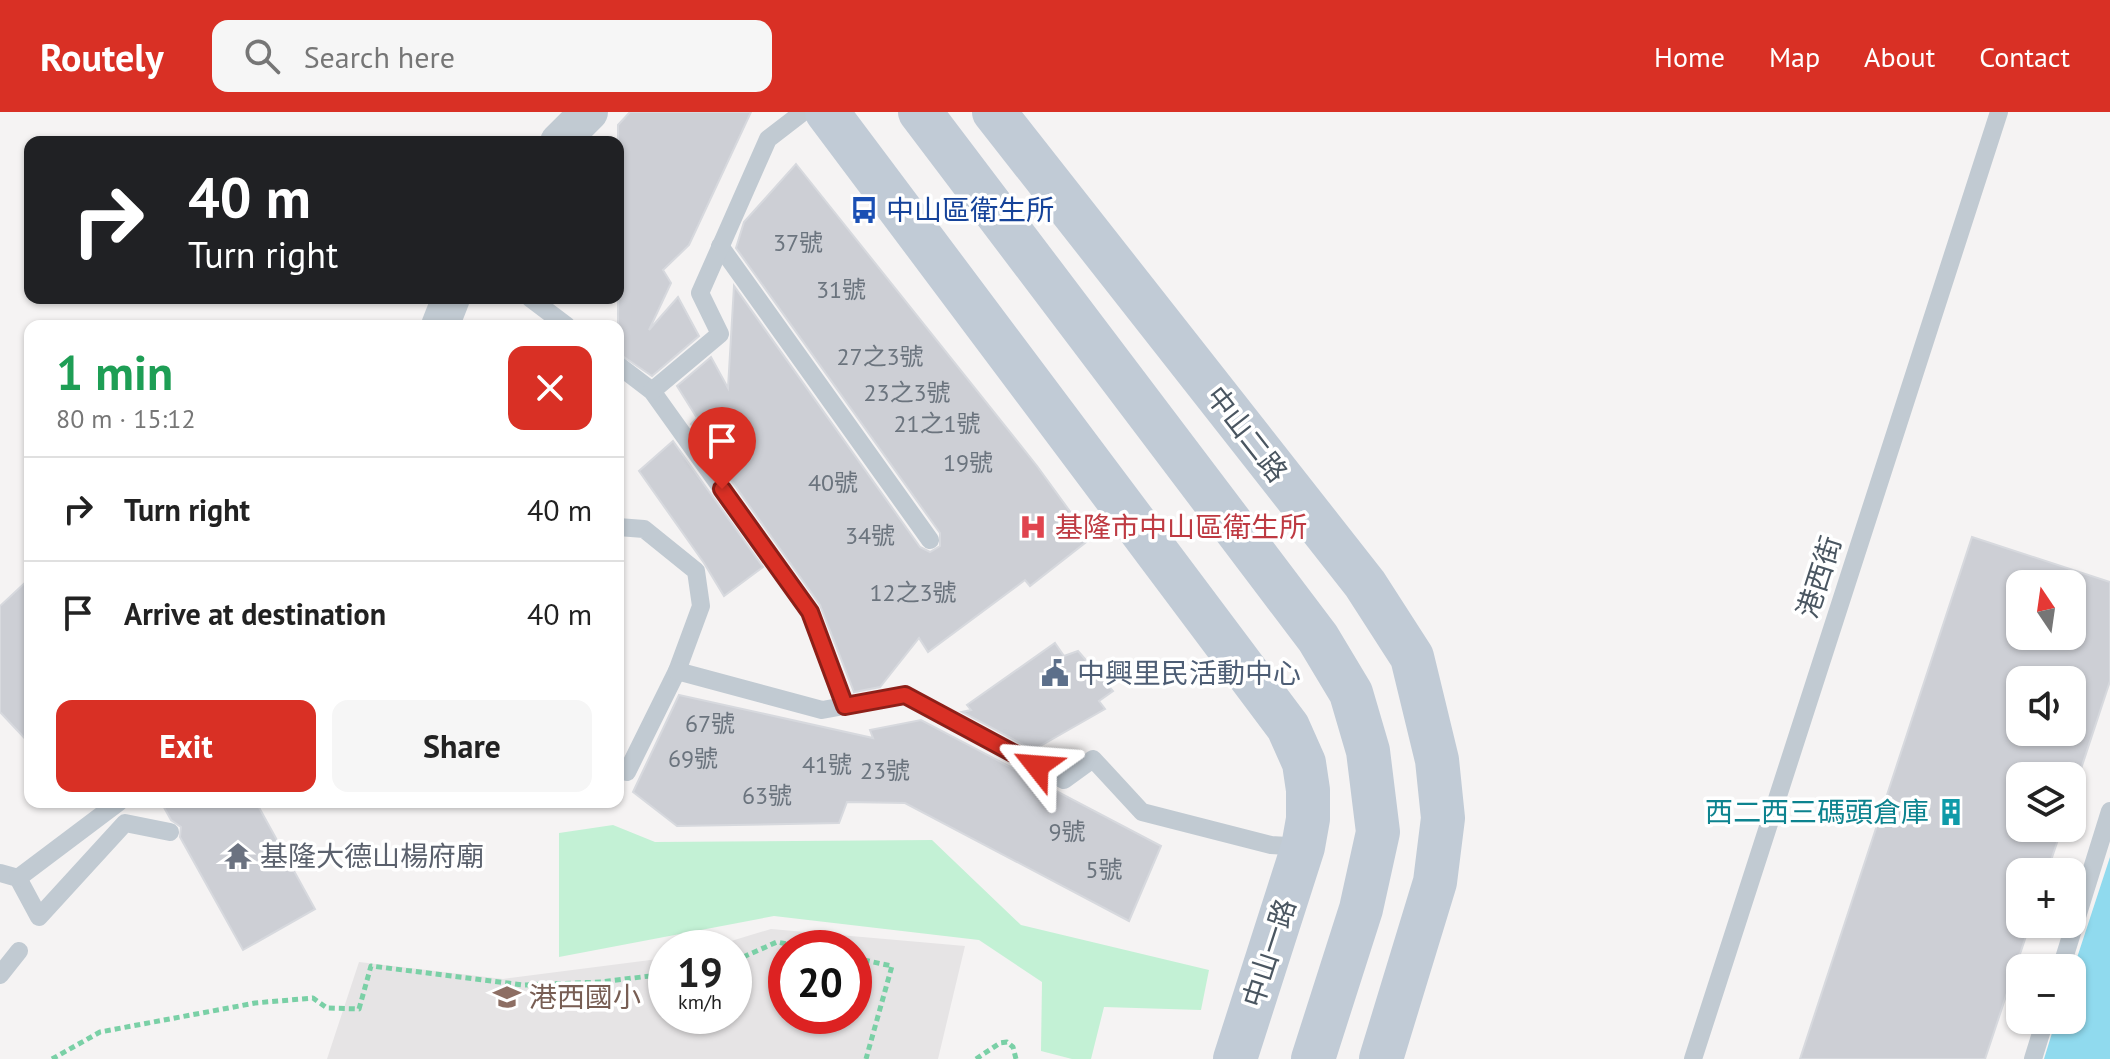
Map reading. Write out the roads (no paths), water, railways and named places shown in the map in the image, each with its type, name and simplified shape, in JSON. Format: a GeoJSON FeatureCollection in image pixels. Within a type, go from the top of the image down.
{"type":"FeatureCollection","features":[{"type":"Feature","properties":{"kind":"street"},"geometry":{"type":"LineString","coordinates":[[565,136],[589,112]]}},
{"type":"Feature","properties":{"kind":"street"},"geometry":{"type":"LineString","coordinates":[[827,112],[1288,727],[1304,763],[1308,790],[1303,847]]}},
{"type":"Feature","properties":{"kind":"street"},"geometry":{"type":"LineString","coordinates":[[920,112],[1318,638],[1351,693],[1368,751],[1378,832],[1371,869],[1313,1059]]}},
{"type":"Feature","properties":{"kind":"street","name":"中山二路"},"geometry":{"type":"LineString","coordinates":[[994,112],[1365,584],[1412,657],[1437,760],[1443,818],[1435,882],[1381,1059]]}},
{"type":"Feature","properties":{"kind":"street","name":"中山一路"},"geometry":{"type":"LineString","coordinates":[[1235,1059],[1303,847]]}},
{"type":"Feature","properties":{"kind":"lane"},"geometry":{"type":"LineString","coordinates":[[652,391],[720,334],[700,293],[768,139],[803,112]]}},
{"type":"Feature","properties":{"kind":"lane","name":"港西街"},"geometry":{"type":"LineString","coordinates":[[1693,1059],[1999,112]]}},
{"type":"Feature","properties":{"kind":"lane"},"geometry":{"type":"LineString","coordinates":[[720,246],[930,540]]}},
{"type":"Feature","properties":{"kind":"lane"},"geometry":{"type":"LineString","coordinates":[[538,304],[559,320]]}},
{"type":"Feature","properties":{"kind":"lane"},"geometry":{"type":"LineString","coordinates":[[624,370],[652,391],[810,612],[845,706]]}},
{"type":"Feature","properties":{"kind":"lane"},"geometry":{"type":"LineString","coordinates":[[624,527],[644,529],[696,571],[701,606],[677,671],[627,772]]}},
{"type":"Feature","properties":{"kind":"lane"},"geometry":{"type":"LineString","coordinates":[[677,671],[822,710],[905,695],[1064,780],[1093,759],[1142,812],[1271,845],[1303,847]]}},
{"type":"Feature","properties":{"kind":"lane"},"geometry":{"type":"LineString","coordinates":[[110,808],[9,875],[39,917],[125,823],[170,832]]}},
{"type":"Feature","properties":{"kind":"lane"},"geometry":{"type":"LineString","coordinates":[[2065,954],[2110,811]]}},
{"type":"Feature","properties":{"kind":"lane"},"geometry":{"type":"LineString","coordinates":[[0,975],[19,951]]}},
{"type":"Feature","properties":{"kind":"lane"},"geometry":{"type":"LineString","coordinates":[[2033,1059],[2041,1034]]}},
{"type":"Feature","properties":{"kind":"water"},"geometry":{"type":"Polygon","coordinates":[[[2110,857],[2110,1059],[2044,1059],[2052,1034],[2086,1034],[2086,954],[2078,954],[2086,938],[2110,857]]]}},
{"type":"Feature","properties":{"kind":"place","name":"中山區衛生所"},"geometry":{"type":"Point","coordinates":[864,210]}},
{"type":"Feature","properties":{"kind":"place","name":"基隆市中山區衛生所"},"geometry":{"type":"Point","coordinates":[1033,527]}},
{"type":"Feature","properties":{"kind":"place","name":"中興里民活動中心"},"geometry":{"type":"Point","coordinates":[1055,673]}},
{"type":"Feature","properties":{"kind":"place","name":"西二西三碼頭倉庫"},"geometry":{"type":"Point","coordinates":[1951,812]}},
{"type":"Feature","properties":{"kind":"place","name":"基隆大德山楊府廟"},"geometry":{"type":"Point","coordinates":[238,856]}},
{"type":"Feature","properties":{"kind":"place","name":"港西國小"},"geometry":{"type":"Point","coordinates":[507,997]}}]}
